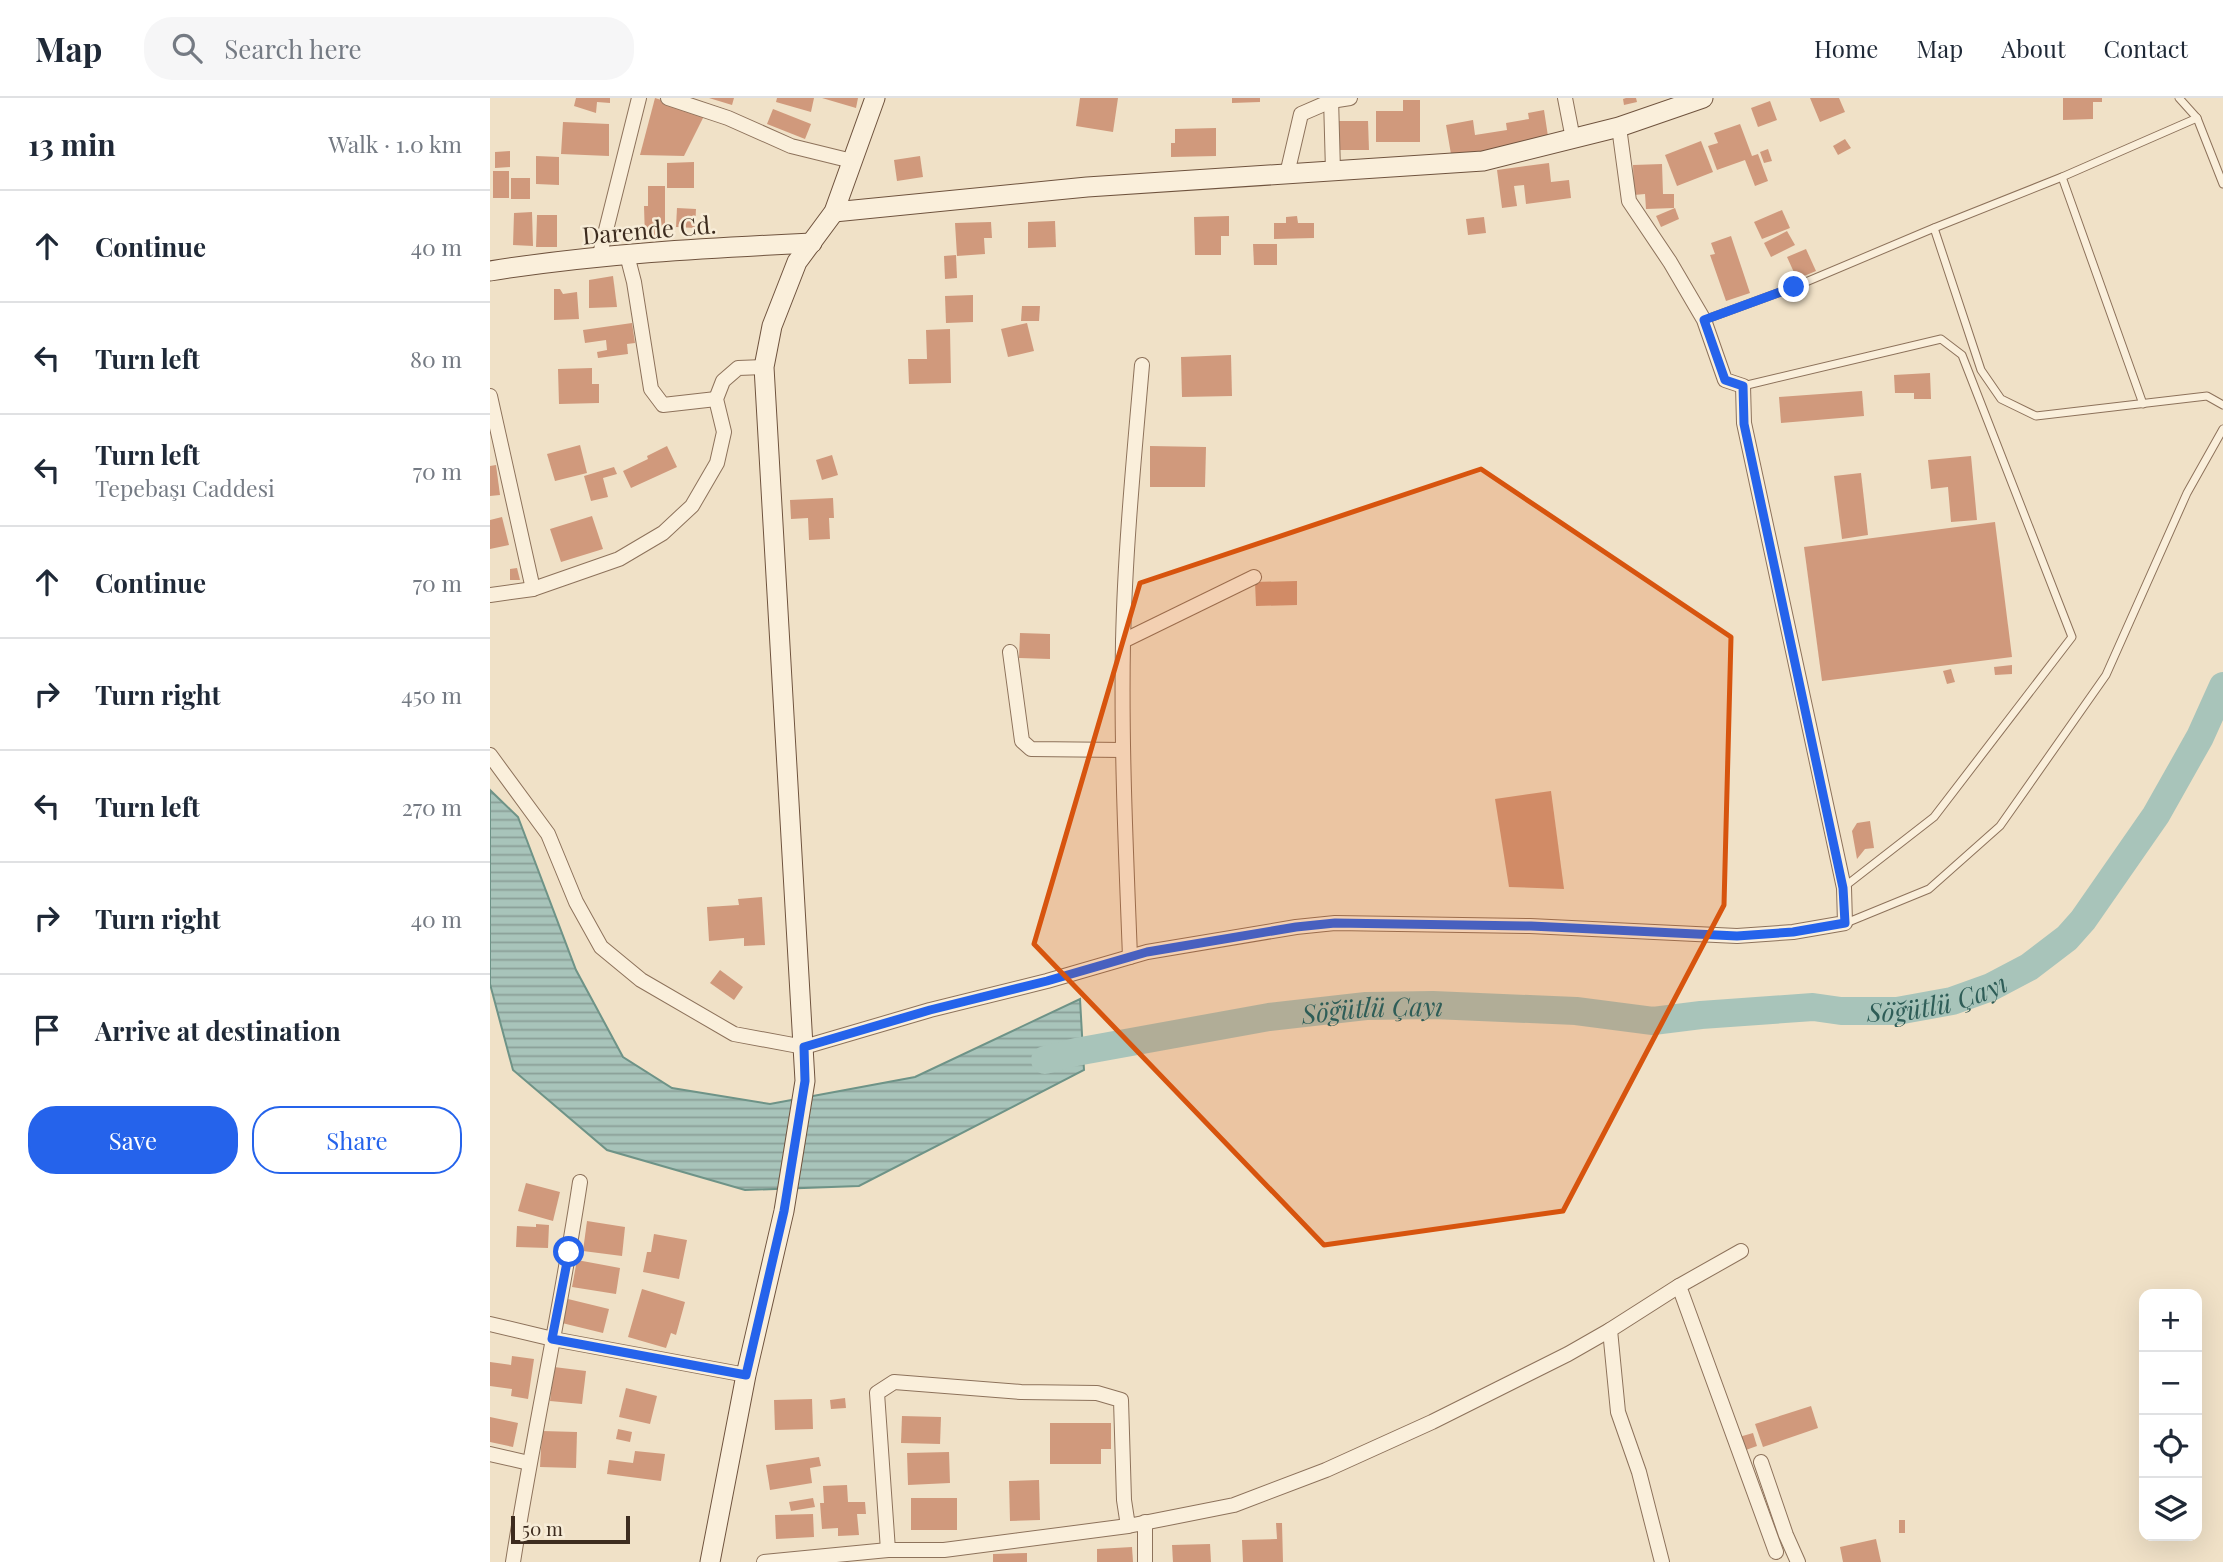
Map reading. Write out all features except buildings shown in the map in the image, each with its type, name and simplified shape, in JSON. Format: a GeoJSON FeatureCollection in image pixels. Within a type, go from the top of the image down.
{"type":"FeatureCollection","features":[{"type":"Feature","properties":{"kind":"main road"},"geometry":{"type":"LineString","coordinates":[[710,1562],[746,1375],[784,1211],[805,1081],[764,367],[772,326],[797,262],[834,212],[875,98]]}},
{"type":"Feature","properties":{"kind":"main road"},"geometry":{"type":"LineString","coordinates":[[834,212],[1087,187],[1483,162],[1619,127],[1703,98]]}},
{"type":"Feature","properties":{"kind":"main road","name":"Darende Cd."},"geometry":{"type":"LineString","coordinates":[[490,271],[538,263],[627,255],[812,243]]}},
{"type":"Feature","properties":{"kind":"street"},"geometry":{"type":"LineString","coordinates":[[600,258],[639,98]]}},
{"type":"Feature","properties":{"kind":"street"},"geometry":{"type":"LineString","coordinates":[[668,98],[728,118],[791,146],[852,162]]}},
{"type":"Feature","properties":{"kind":"street"},"geometry":{"type":"LineString","coordinates":[[1287,174],[1301,114],[1331,99],[1350,98]]}},
{"type":"Feature","properties":{"kind":"street"},"geometry":{"type":"LineString","coordinates":[[1564,98],[1573,139]]}},
{"type":"Feature","properties":{"kind":"street"},"geometry":{"type":"LineString","coordinates":[[1331,99],[1333,171]]}},
{"type":"Feature","properties":{"kind":"street"},"geometry":{"type":"LineString","coordinates":[[490,755],[548,834],[576,902],[601,947],[641,980],[734,1034],[804,1047],[930,1010],[1130,957],[1246,934],[1335,923],[1531,926],[1737,936],[1793,932],[1845,923],[1843,888],[1744,424],[1743,386],[1725,380],[1704,320],[1670,261],[1629,201],[1619,127]]}},
{"type":"Feature","properties":{"kind":"street"},"geometry":{"type":"LineString","coordinates":[[627,255],[634,282],[651,389],[663,405],[716,400]]}},
{"type":"Feature","properties":{"kind":"street"},"geometry":{"type":"LineString","coordinates":[[1130,957],[1122,750],[1123,641],[1130,501],[1142,365]]}},
{"type":"Feature","properties":{"kind":"street"},"geometry":{"type":"LineString","coordinates":[[490,595],[533,589],[620,559],[663,533],[692,506],[718,463],[724,432],[716,400],[723,381],[738,368],[764,367]]}},
{"type":"Feature","properties":{"kind":"street"},"geometry":{"type":"LineString","coordinates":[[490,396],[533,589]]}},
{"type":"Feature","properties":{"kind":"street"},"geometry":{"type":"LineString","coordinates":[[1123,641],[1254,577]]}},
{"type":"Feature","properties":{"kind":"street"},"geometry":{"type":"LineString","coordinates":[[1010,652],[1022,741],[1031,749],[1122,750]]}},
{"type":"Feature","properties":{"kind":"street"},"geometry":{"type":"LineString","coordinates":[[513,1562],[580,1182]]}},
{"type":"Feature","properties":{"kind":"street"},"geometry":{"type":"LineString","coordinates":[[764,1562],[888,1550],[944,1550],[1128,1526],[1234,1505],[1326,1470],[1432,1422],[1568,1354],[1741,1251]]}},
{"type":"Feature","properties":{"kind":"street"},"geometry":{"type":"LineString","coordinates":[[1679,1286],[1773,1557]]}},
{"type":"Feature","properties":{"kind":"street"},"geometry":{"type":"LineString","coordinates":[[490,1324],[552,1339],[746,1375]]}},
{"type":"Feature","properties":{"kind":"street"},"geometry":{"type":"LineString","coordinates":[[1610,1330],[1618,1412],[1639,1472],[1662,1562]]}},
{"type":"Feature","properties":{"kind":"street"},"geometry":{"type":"LineString","coordinates":[[888,1550],[877,1393],[894,1382],[1021,1392],[1097,1393],[1121,1400],[1124,1500],[1128,1526]]}},
{"type":"Feature","properties":{"kind":"street"},"geometry":{"type":"LineString","coordinates":[[490,1454],[529,1463]]}},
{"type":"Feature","properties":{"kind":"street"},"geometry":{"type":"LineString","coordinates":[[1761,1462],[1798,1562]]}},
{"type":"Feature","properties":{"kind":"street"},"geometry":{"type":"LineString","coordinates":[[1144,1522],[1145,1562]]}},
{"type":"Feature","properties":{"kind":"street"},"geometry":{"type":"LineString","coordinates":[[1773,1557],[1786,1535]]}},
{"type":"Feature","properties":{"kind":"lane"},"geometry":{"type":"LineString","coordinates":[[2179,98],[2197,117],[2223,184]]}},
{"type":"Feature","properties":{"kind":"lane"},"geometry":{"type":"LineString","coordinates":[[1704,320],[1794,287],[2062,177],[2197,117]]}},
{"type":"Feature","properties":{"kind":"lane"},"geometry":{"type":"LineString","coordinates":[[2062,177],[2143,404]]}},
{"type":"Feature","properties":{"kind":"lane"},"geometry":{"type":"LineString","coordinates":[[1934,228],[1981,370],[2001,399],[2036,416],[2207,396],[2223,405]]}},
{"type":"Feature","properties":{"kind":"lane"},"geometry":{"type":"LineString","coordinates":[[1743,386],[1941,339],[1962,355],[2072,637],[1934,817],[1843,888]]}},
{"type":"Feature","properties":{"kind":"lane"},"geometry":{"type":"LineString","coordinates":[[1845,923],[1929,890],[2000,826],[2106,675],[2187,494],[2223,429]]}},
{"type":"Feature","properties":{"kind":"highlighted area"},"geometry":{"type":"Polygon","coordinates":[[[1481,469],[1731,637],[1724,905],[1563,1211],[1324,1245],[1034,944],[1140,583],[1481,469]]]}},
{"type":"Feature","properties":{"kind":"water"},"geometry":{"type":"Polygon","coordinates":[[[490,790],[518,817],[576,970],[623,1057],[672,1088],[770,1104],[915,1077],[1080,999],[1084,1070],[859,1186],[745,1190],[607,1150],[513,1070],[490,984],[490,790]]]}},
{"type":"Feature","properties":{"kind":"waterway","name":"Söğütlü Çayı"},"geometry":{"type":"LineString","coordinates":[[1045,1060],[1269,1017],[1366,1006],[1433,1005],[1576,1011],[1653,1021],[1813,1007],[1841,1011],[1897,1011],[1952,1001],[1991,987],[2029,967],[2067,938],[2083,920],[2156,815],[2200,737],[2223,686]]}},
{"type":"Feature","properties":{"kind":"route"},"geometry":{"type":"LineString","coordinates":[[569,1252],[552,1339],[746,1375],[784,1211],[805,1081],[804,1047],[1147,952],[1296,927],[1335,923],[1531,926],[1737,936],[1793,932],[1845,923],[1843,888],[1744,424],[1743,386],[1725,380],[1704,320],[1794,287]]}}]}
